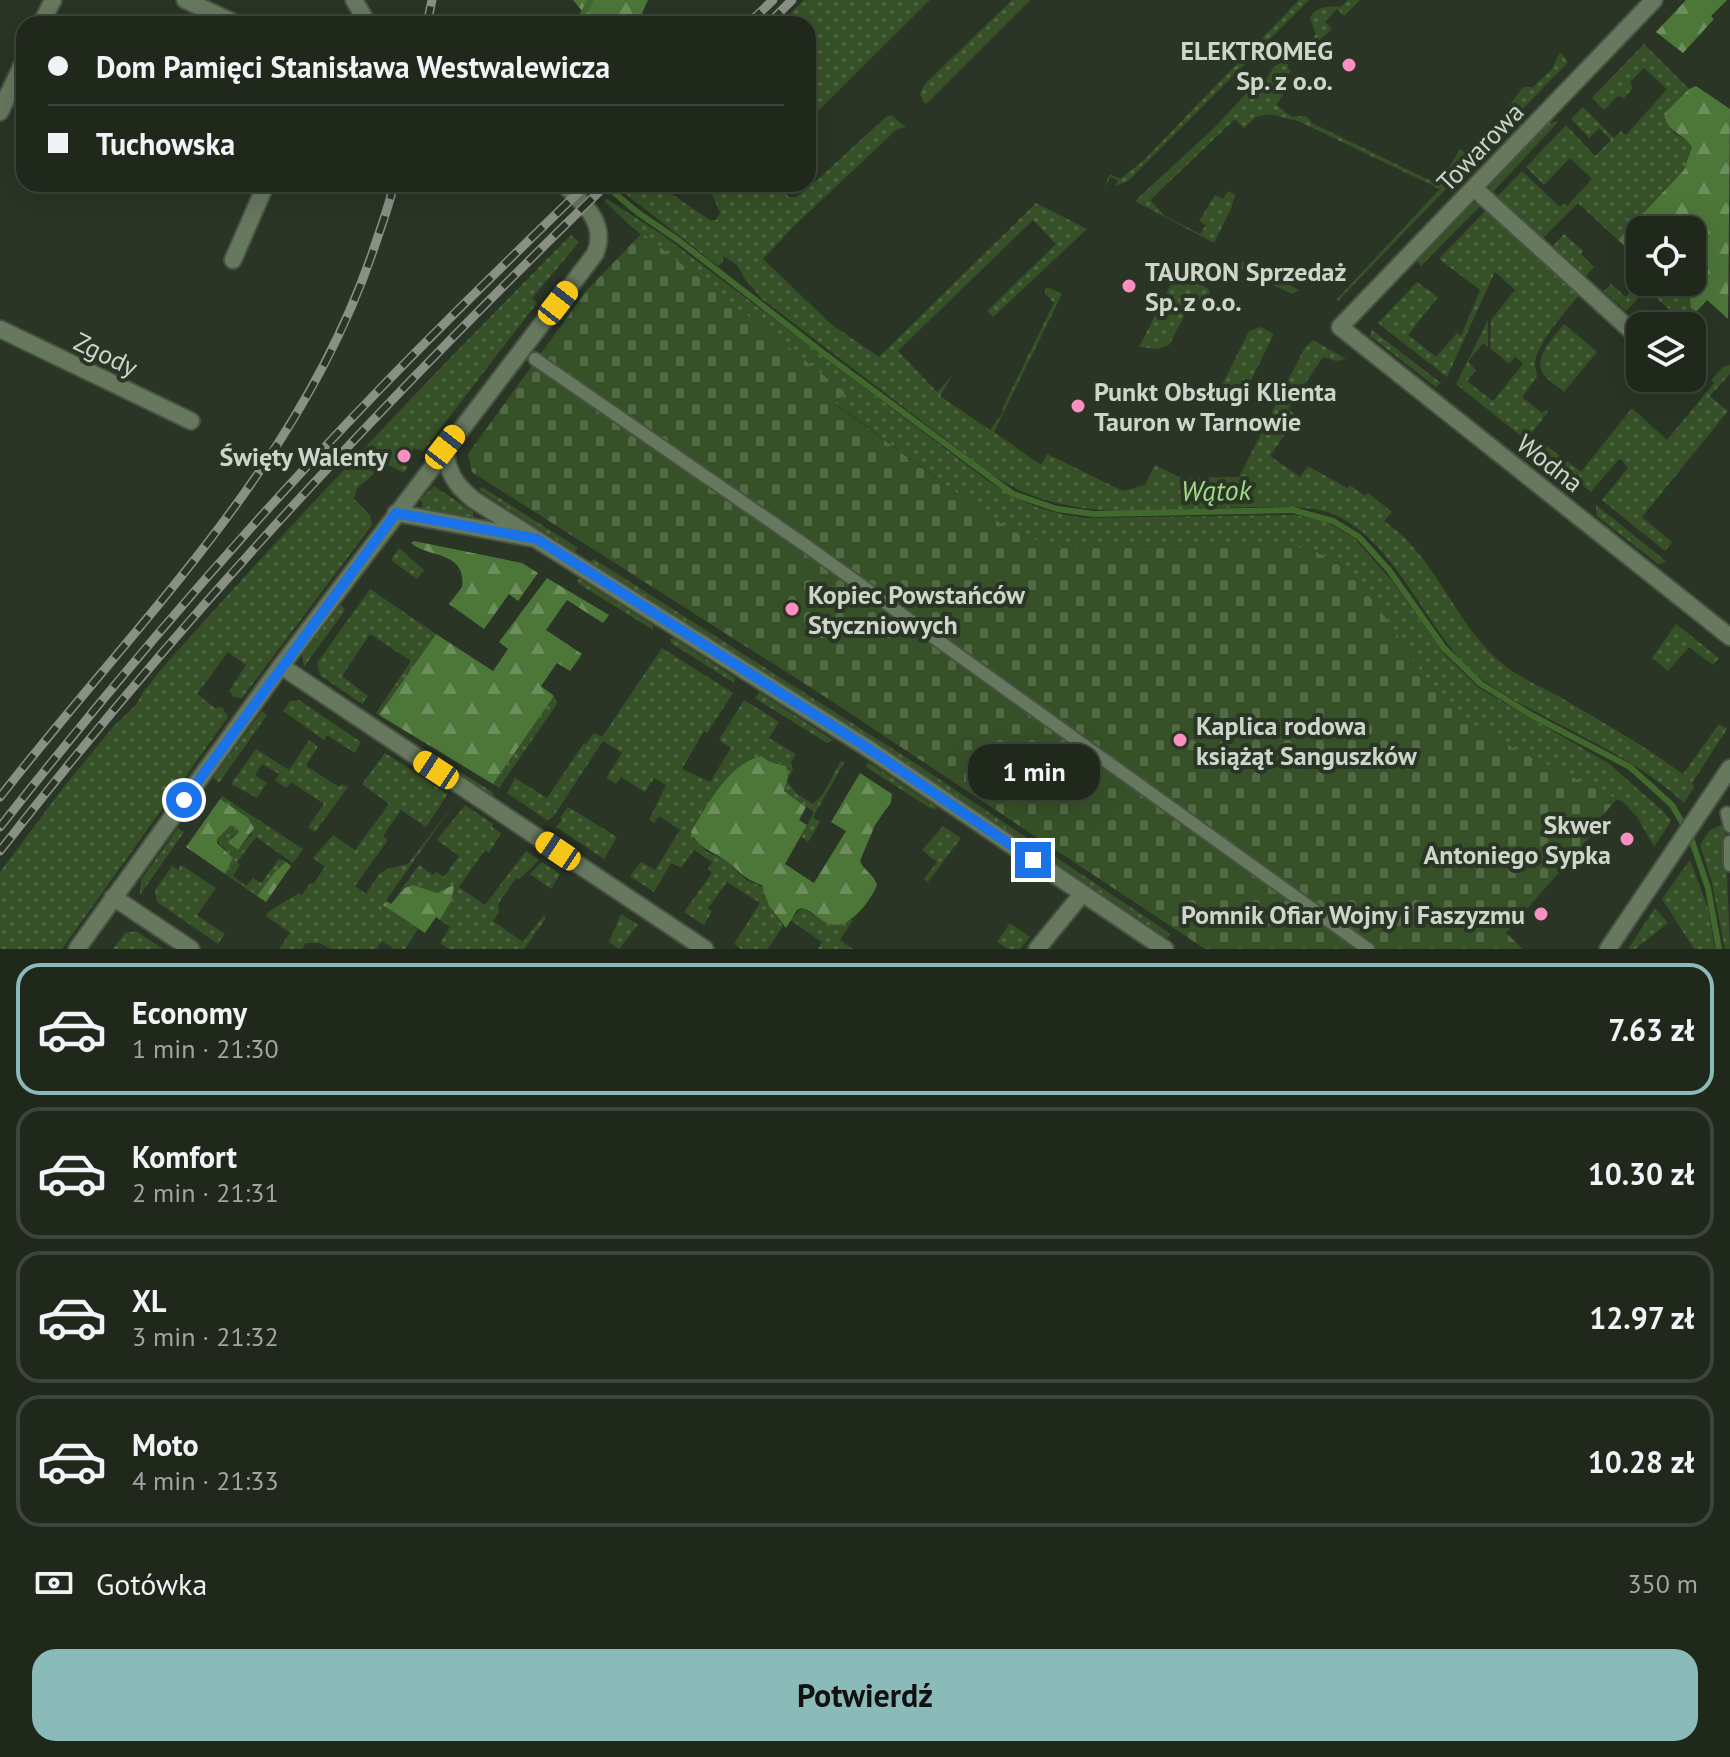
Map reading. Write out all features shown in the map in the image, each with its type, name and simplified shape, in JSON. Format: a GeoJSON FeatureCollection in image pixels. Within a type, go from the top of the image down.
{"type":"FeatureCollection","features":[{"type":"Feature","properties":{"kind":"street"},"geometry":{"type":"LineString","coordinates":[[185,0],[220,16]]}},
{"type":"Feature","properties":{"kind":"street","name":"Towarowa"},"geometry":{"type":"LineString","coordinates":[[1340,327],[1654,0]]}},
{"type":"Feature","properties":{"kind":"street"},"geometry":{"type":"LineString","coordinates":[[0,112],[16,78]]}},
{"type":"Feature","properties":{"kind":"street"},"geometry":{"type":"LineString","coordinates":[[1474,188],[1626,326]]}},
{"type":"Feature","properties":{"kind":"street"},"geometry":{"type":"LineString","coordinates":[[233,260],[263,192]]}},
{"type":"Feature","properties":{"kind":"street"},"geometry":{"type":"LineString","coordinates":[[77,949],[281,666],[595,254],[599,240],[595,218],[572,192]]}},
{"type":"Feature","properties":{"kind":"street","name":"Wodna"},"geometry":{"type":"LineString","coordinates":[[1340,327],[1730,637]]}},
{"type":"Feature","properties":{"kind":"street","name":"Zgody"},"geometry":{"type":"LineString","coordinates":[[0,329],[191,421]]}},
{"type":"Feature","properties":{"kind":"street"},"geometry":{"type":"LineString","coordinates":[[535,359],[805,545],[1368,949]]}},
{"type":"Feature","properties":{"kind":"street"},"geometry":{"type":"LineString","coordinates":[[445,447],[446,463],[453,480],[463,491],[866,747],[1165,949]]}},
{"type":"Feature","properties":{"kind":"street"},"geometry":{"type":"LineString","coordinates":[[396,513],[537,539]]}},
{"type":"Feature","properties":{"kind":"street"},"geometry":{"type":"LineString","coordinates":[[281,666],[705,949]]}},
{"type":"Feature","properties":{"kind":"street"},"geometry":{"type":"LineString","coordinates":[[1608,949],[1730,768]]}},
{"type":"Feature","properties":{"kind":"street"},"geometry":{"type":"LineString","coordinates":[[1730,842],[1730,865]]}},
{"type":"Feature","properties":{"kind":"street"},"geometry":{"type":"LineString","coordinates":[[1037,949],[1082,894]]}},
{"type":"Feature","properties":{"kind":"street"},"geometry":{"type":"LineString","coordinates":[[113,897],[191,949]]}},
{"type":"Feature","properties":{"kind":"green space"},"geometry":{"type":"Polygon","coordinates":[[[573,0],[648,0],[641,16],[586,16],[573,0]]]}},
{"type":"Feature","properties":{"kind":"green space"},"geometry":{"type":"Polygon","coordinates":[[[804,0],[930,0],[816,113],[816,16],[788,16],[804,0]]]}},
{"type":"Feature","properties":{"kind":"green space"},"geometry":{"type":"Polygon","coordinates":[[[1012,0],[1030,0],[924,103],[920,94],[925,84],[1012,0]]]}},
{"type":"Feature","properties":{"kind":"green space"},"geometry":{"type":"Polygon","coordinates":[[[1299,0],[1309,0],[1128,181],[1115,186],[1118,180],[1110,177],[1103,190],[1110,174],[1120,179],[1142,162],[1299,0]]]}},
{"type":"Feature","properties":{"kind":"green space"},"geometry":{"type":"Polygon","coordinates":[[[1348,0],[1360,0],[1344,16],[1337,9],[1325,22],[1332,29],[1310,49],[1300,52],[1300,47],[1316,34],[1310,18],[1313,14],[1323,8],[1341,7],[1348,0]]]}},
{"type":"Feature","properties":{"kind":"green space"},"geometry":{"type":"Polygon","coordinates":[[[1686,0],[1727,0],[1683,53],[1656,32],[1686,0]]]}},
{"type":"Feature","properties":{"kind":"green space"},"geometry":{"type":"Polygon","coordinates":[[[1644,44],[1689,89],[1664,115],[1675,134],[1688,140],[1692,147],[1684,170],[1641,216],[1626,216],[1626,232],[1618,240],[1578,203],[1543,238],[1497,197],[1522,171],[1560,207],[1564,204],[1567,206],[1592,179],[1570,158],[1544,185],[1526,167],[1566,125],[1595,156],[1611,140],[1599,128],[1589,138],[1571,119],[1583,107],[1614,138],[1621,131],[1626,135],[1667,89],[1644,68],[1630,82],[1633,88],[1624,98],[1618,96],[1604,110],[1592,98],[1644,44]]]}},
{"type":"Feature","properties":{"kind":"green space"},"geometry":{"type":"Polygon","coordinates":[[[1560,52],[1568,62],[1488,145],[1482,143],[1523,87],[1533,87],[1552,69],[1560,52]]]}},
{"type":"Feature","properties":{"kind":"green space"},"geometry":{"type":"Polygon","coordinates":[[[1284,62],[1289,64],[1287,67],[1291,71],[1276,105],[1292,117],[1306,116],[1312,123],[1439,185],[1460,149],[1473,158],[1338,301],[1440,189],[1298,121],[1269,114],[1256,117],[1244,128],[1235,119],[1150,200],[1165,216],[1200,234],[1206,225],[1199,221],[1215,195],[1223,199],[1228,191],[1235,195],[1214,243],[1135,201],[1215,127],[1256,83],[1268,77],[1274,66],[1284,62]]]}},
{"type":"Feature","properties":{"kind":"green space"},"geometry":{"type":"Polygon","coordinates":[[[1696,86],[1730,109],[1728,319],[1707,300],[1696,312],[1691,308],[1690,296],[1706,296],[1706,216],[1641,216],[1684,170],[1692,147],[1672,129],[1664,114],[1696,86]]]}},
{"type":"Feature","properties":{"kind":"green space"},"geometry":{"type":"Polygon","coordinates":[[[891,115],[906,127],[896,130],[763,259],[831,324],[879,357],[1036,203],[1087,229],[993,317],[987,311],[1056,244],[1033,220],[898,351],[937,392],[953,375],[940,396],[990,430],[1004,411],[1002,409],[1054,303],[1045,289],[1048,287],[1062,294],[994,432],[1041,465],[1047,454],[1123,491],[1145,485],[1155,465],[1181,478],[1239,477],[1304,349],[1313,340],[1346,359],[1336,361],[1323,357],[1288,409],[1297,416],[1270,456],[1300,477],[1308,466],[1347,488],[1350,485],[1365,496],[1368,493],[1392,512],[1384,521],[1417,552],[1470,628],[1500,662],[1683,774],[1719,724],[1727,729],[1692,783],[1694,787],[1684,803],[1651,776],[1510,698],[1482,679],[1449,645],[1385,555],[1346,521],[1323,511],[1296,507],[1116,511],[1052,502],[1021,491],[991,474],[762,299],[737,265],[723,256],[723,262],[718,266],[623,192],[668,192],[710,220],[716,220],[720,213],[711,192],[784,192],[789,197],[796,197],[804,192],[816,192],[816,181],[891,115]]]}},
{"type":"Feature","properties":{"kind":"green space"},"geometry":{"type":"Polygon","coordinates":[[[1559,121],[1492,193],[1489,186],[1549,123],[1559,121]]]}},
{"type":"Feature","properties":{"kind":"green space"},"geometry":{"type":"Polygon","coordinates":[[[607,199],[664,236],[984,478],[1020,500],[1056,513],[1084,518],[1295,515],[1325,521],[1354,538],[1393,582],[1446,656],[1479,688],[1608,763],[1671,821],[1654,847],[1638,818],[1623,802],[1517,750],[1463,718],[1419,669],[1351,572],[1316,551],[1292,546],[1059,547],[1021,535],[988,516],[835,403],[845,392],[633,228],[604,201],[607,199]]]}},
{"type":"Feature","properties":{"kind":"green space"},"geometry":{"type":"Polygon","coordinates":[[[1473,203],[1481,205],[1421,266],[1417,261],[1473,203]]]}},
{"type":"Feature","properties":{"kind":"green space"},"geometry":{"type":"Polygon","coordinates":[[[1486,210],[1579,295],[1536,356],[1537,377],[1522,397],[1542,413],[1545,410],[1548,412],[1526,440],[1456,384],[1488,320],[1488,347],[1483,343],[1468,362],[1476,370],[1467,381],[1493,401],[1523,364],[1515,357],[1509,364],[1490,348],[1491,320],[1515,290],[1495,272],[1447,377],[1378,323],[1417,282],[1438,297],[1408,335],[1436,357],[1457,333],[1461,336],[1480,290],[1439,259],[1486,210]]]}},
{"type":"Feature","properties":{"kind":"green space"},"geometry":{"type":"Polygon","coordinates":[[[1626,232],[1626,247],[1618,240],[1626,232]]]}},
{"type":"Feature","properties":{"kind":"green space"},"geometry":{"type":"Polygon","coordinates":[[[642,233],[845,392],[835,404],[988,516],[1021,535],[1059,547],[1292,546],[1315,551],[1351,572],[1419,669],[1463,718],[1517,750],[1617,799],[1593,826],[1596,830],[1506,933],[1523,949],[1205,949],[827,698],[472,472],[468,454],[587,290],[642,233]]]}},
{"type":"Feature","properties":{"kind":"green space"},"geometry":{"type":"Polygon","coordinates":[[[1564,234],[1583,251],[1581,254],[1594,267],[1586,276],[1553,246],[1564,234]]]}},
{"type":"Feature","properties":{"kind":"green space"},"geometry":{"type":"Polygon","coordinates":[[[571,235],[579,242],[532,298],[537,303],[423,451],[414,448],[405,464],[408,467],[404,473],[386,464],[357,488],[354,499],[370,515],[372,525],[242,698],[234,697],[229,691],[246,665],[228,652],[197,694],[215,708],[222,707],[228,717],[62,949],[0,949],[0,872],[63,788],[113,727],[136,705],[163,667],[263,557],[571,235]]]}},
{"type":"Feature","properties":{"kind":"green space"},"geometry":{"type":"Polygon","coordinates":[[[1235,258],[1299,290],[1292,294],[1232,265],[1235,258]]]}},
{"type":"Feature","properties":{"kind":"green space"},"geometry":{"type":"Polygon","coordinates":[[[1157,263],[1209,289],[1210,297],[1204,304],[1193,299],[1169,345],[1157,349],[1139,347],[1171,284],[1152,274],[1157,263]]]}},
{"type":"Feature","properties":{"kind":"green space"},"geometry":{"type":"Polygon","coordinates":[[[1611,284],[1626,297],[1640,296],[1626,311],[1604,291],[1611,284]]]}},
{"type":"Feature","properties":{"kind":"green space"},"geometry":{"type":"Polygon","coordinates":[[[1654,296],[1690,296],[1691,308],[1696,312],[1672,312],[1654,296]]]}},
{"type":"Feature","properties":{"kind":"green space"},"geometry":{"type":"Polygon","coordinates":[[[1564,324],[1597,352],[1564,392],[1545,376],[1540,363],[1548,345],[1564,324]]]}},
{"type":"Feature","properties":{"kind":"green space"},"geometry":{"type":"Polygon","coordinates":[[[1261,327],[1274,334],[1243,396],[1221,387],[1249,331],[1261,327]]]}},
{"type":"Feature","properties":{"kind":"green space"},"geometry":{"type":"Polygon","coordinates":[[[1372,330],[1441,383],[1436,387],[1370,336],[1372,330]]]}},
{"type":"Feature","properties":{"kind":"green space"},"geometry":{"type":"Polygon","coordinates":[[[1730,365],[1730,374],[1710,396],[1728,411],[1642,517],[1672,542],[1665,551],[1602,500],[1628,468],[1621,459],[1591,492],[1539,450],[1544,444],[1581,472],[1632,408],[1667,440],[1714,383],[1711,380],[1723,367],[1730,365]]]}},
{"type":"Feature","properties":{"kind":"green space"},"geometry":{"type":"Polygon","coordinates":[[[434,486],[473,512],[474,518],[423,508],[421,499],[434,486]]]}},
{"type":"Feature","properties":{"kind":"green space"},"geometry":{"type":"Polygon","coordinates":[[[482,487],[578,548],[575,552],[479,490],[482,487]]]}},
{"type":"Feature","properties":{"kind":"green space"},"geometry":{"type":"Polygon","coordinates":[[[1596,505],[1667,562],[1658,564],[1597,516],[1596,505]]]}},
{"type":"Feature","properties":{"kind":"green space"},"geometry":{"type":"Polygon","coordinates":[[[414,541],[522,563],[538,573],[518,601],[509,594],[484,629],[449,604],[462,587],[459,567],[445,557],[418,548],[411,543],[414,541]]]}},
{"type":"Feature","properties":{"kind":"green space"},"geometry":{"type":"Polygon","coordinates":[[[399,548],[424,570],[417,579],[391,560],[399,548]]]}},
{"type":"Feature","properties":{"kind":"green space"},"geometry":{"type":"Polygon","coordinates":[[[594,559],[915,763],[1171,934],[1167,938],[953,794],[590,562],[594,559]]]}},
{"type":"Feature","properties":{"kind":"green space"},"geometry":{"type":"Polygon","coordinates":[[[547,578],[609,615],[603,623],[567,600],[546,630],[582,654],[570,671],[557,663],[541,686],[554,696],[493,784],[379,715],[436,634],[493,671],[508,649],[499,642],[547,578]]]}},
{"type":"Feature","properties":{"kind":"green space"},"geometry":{"type":"Polygon","coordinates":[[[577,580],[653,625],[653,630],[579,584],[577,580]]]}},
{"type":"Feature","properties":{"kind":"green space"},"geometry":{"type":"Polygon","coordinates":[[[370,589],[436,634],[379,715],[376,713],[411,661],[370,634],[342,676],[368,696],[362,704],[320,675],[317,663],[370,589]]]}},
{"type":"Feature","properties":{"kind":"green space"},"geometry":{"type":"Polygon","coordinates":[[[341,604],[345,610],[304,667],[302,655],[341,604]]]}},
{"type":"Feature","properties":{"kind":"green space"},"geometry":{"type":"Polygon","coordinates":[[[1676,624],[1719,658],[1713,665],[1689,647],[1668,671],[1652,658],[1676,624]]]}},
{"type":"Feature","properties":{"kind":"green space"},"geometry":{"type":"Polygon","coordinates":[[[674,638],[735,678],[734,683],[671,643],[670,639],[674,638]]]}},
{"type":"Feature","properties":{"kind":"green space"},"geometry":{"type":"Polygon","coordinates":[[[662,648],[733,693],[707,733],[704,731],[682,769],[710,782],[731,748],[719,740],[744,700],[779,722],[769,738],[796,754],[787,781],[797,794],[813,804],[823,794],[841,761],[844,763],[813,817],[820,822],[808,842],[801,837],[814,812],[784,791],[788,776],[782,764],[763,763],[748,766],[724,782],[694,839],[707,852],[726,860],[746,880],[765,888],[769,906],[783,926],[768,949],[741,949],[734,944],[760,903],[727,882],[708,908],[712,911],[704,925],[684,912],[712,873],[708,869],[712,862],[694,850],[681,868],[671,863],[654,892],[630,876],[641,862],[655,870],[680,830],[659,816],[654,823],[649,820],[666,785],[654,778],[645,792],[621,777],[616,784],[606,778],[622,753],[603,741],[553,817],[547,820],[507,793],[515,778],[547,798],[584,743],[594,733],[602,737],[662,648]]]}},
{"type":"Feature","properties":{"kind":"green space"},"geometry":{"type":"Polygon","coordinates":[[[759,692],[833,740],[827,743],[755,698],[759,692]]]}},
{"type":"Feature","properties":{"kind":"green space"},"geometry":{"type":"Polygon","coordinates":[[[554,696],[557,704],[499,788],[493,784],[554,696]]]}},
{"type":"Feature","properties":{"kind":"green space"},"geometry":{"type":"Polygon","coordinates":[[[299,700],[361,742],[355,753],[327,735],[324,740],[283,711],[290,701],[299,700]]]}},
{"type":"Feature","properties":{"kind":"green space"},"geometry":{"type":"Polygon","coordinates":[[[262,711],[267,715],[219,783],[213,778],[262,711]]]}},
{"type":"Feature","properties":{"kind":"green space"},"geometry":{"type":"Polygon","coordinates":[[[376,719],[494,793],[491,796],[375,722],[376,719]]]}},
{"type":"Feature","properties":{"kind":"green space"},"geometry":{"type":"Polygon","coordinates":[[[309,740],[318,746],[306,766],[339,787],[342,784],[348,787],[315,832],[308,827],[324,804],[291,782],[286,788],[275,780],[279,774],[262,764],[255,775],[267,783],[257,798],[231,784],[256,749],[289,770],[309,740]]]}},
{"type":"Feature","properties":{"kind":"green space"},"geometry":{"type":"Polygon","coordinates":[[[385,753],[448,794],[426,827],[401,810],[383,836],[388,840],[355,886],[366,894],[379,874],[408,864],[455,802],[383,905],[418,929],[405,949],[394,949],[382,941],[376,949],[331,949],[319,943],[306,943],[302,949],[279,949],[290,933],[266,916],[268,912],[299,893],[302,895],[310,883],[313,884],[325,867],[313,858],[333,835],[355,850],[389,804],[362,784],[385,753]]]}},
{"type":"Feature","properties":{"kind":"green space"},"geometry":{"type":"Polygon","coordinates":[[[761,756],[786,766],[788,776],[784,791],[806,807],[799,820],[807,825],[785,864],[814,883],[846,831],[831,822],[860,773],[892,794],[891,802],[875,825],[860,861],[877,885],[865,906],[845,923],[830,924],[802,908],[797,910],[786,928],[769,906],[762,885],[745,877],[694,838],[691,832],[711,799],[738,768],[761,756]]]}},
{"type":"Feature","properties":{"kind":"green space"},"geometry":{"type":"Polygon","coordinates":[[[868,762],[936,807],[936,809],[866,767],[868,762]]]}},
{"type":"Feature","properties":{"kind":"green space"},"geometry":{"type":"Polygon","coordinates":[[[222,796],[303,849],[293,863],[256,837],[237,862],[240,865],[233,876],[246,886],[253,878],[261,883],[279,859],[286,862],[257,896],[225,874],[233,858],[216,839],[230,826],[236,827],[239,832],[231,838],[237,850],[252,834],[247,817],[220,799],[222,796]]]}},
{"type":"Feature","properties":{"kind":"green space"},"geometry":{"type":"Polygon","coordinates":[[[220,799],[247,817],[254,828],[238,850],[228,842],[239,832],[236,827],[230,826],[217,839],[217,843],[233,858],[225,874],[186,847],[220,799]]]}},
{"type":"Feature","properties":{"kind":"green space"},"geometry":{"type":"Polygon","coordinates":[[[465,805],[501,833],[489,853],[485,850],[459,887],[485,905],[526,851],[539,860],[519,879],[516,878],[498,904],[499,912],[493,921],[523,942],[544,915],[546,918],[524,949],[449,949],[440,943],[450,927],[440,920],[451,901],[453,885],[437,893],[413,885],[405,888],[391,904],[419,865],[433,875],[436,872],[444,877],[459,856],[437,840],[465,805]]]}},
{"type":"Feature","properties":{"kind":"green space"},"geometry":{"type":"Polygon","coordinates":[[[568,807],[617,837],[604,859],[556,827],[568,807]]]}},
{"type":"Feature","properties":{"kind":"green space"},"geometry":{"type":"Polygon","coordinates":[[[1725,823],[1730,949],[1725,949],[1712,883],[1700,845],[1709,831],[1725,823]]]}},
{"type":"Feature","properties":{"kind":"green space"},"geometry":{"type":"Polygon","coordinates":[[[943,826],[961,838],[928,882],[924,879],[937,862],[922,850],[943,826]]]}},
{"type":"Feature","properties":{"kind":"green space"},"geometry":{"type":"Polygon","coordinates":[[[178,828],[184,832],[140,895],[141,880],[178,828]]]}},
{"type":"Feature","properties":{"kind":"green space"},"geometry":{"type":"Polygon","coordinates":[[[1690,860],[1708,908],[1715,949],[1694,949],[1662,899],[1690,860]]]}},
{"type":"Feature","properties":{"kind":"green space"},"geometry":{"type":"Polygon","coordinates":[[[286,862],[291,866],[266,902],[257,896],[286,862]]]}},
{"type":"Feature","properties":{"kind":"green space"},"geometry":{"type":"Polygon","coordinates":[[[542,862],[560,874],[551,889],[530,874],[542,862]]]}},
{"type":"Feature","properties":{"kind":"green space"},"geometry":{"type":"Polygon","coordinates":[[[181,865],[216,888],[197,915],[225,934],[218,944],[157,902],[155,890],[172,866],[178,870],[181,865]]]}},
{"type":"Feature","properties":{"kind":"green space"},"geometry":{"type":"Polygon","coordinates":[[[413,885],[437,893],[454,887],[451,901],[440,920],[436,917],[425,933],[383,905],[386,901],[391,904],[405,888],[413,885]]]}},
{"type":"Feature","properties":{"kind":"green space"},"geometry":{"type":"Polygon","coordinates":[[[802,908],[830,924],[853,920],[840,940],[853,949],[818,949],[822,942],[790,920],[802,908]]]}},
{"type":"Feature","properties":{"kind":"green space"},"geometry":{"type":"Polygon","coordinates":[[[1655,908],[1668,923],[1635,949],[1628,949],[1655,908]]]}},
{"type":"Feature","properties":{"kind":"green space"},"geometry":{"type":"Polygon","coordinates":[[[621,914],[638,925],[619,949],[609,942],[621,914]]]}},
{"type":"Feature","properties":{"kind":"green space"},"geometry":{"type":"Polygon","coordinates":[[[1010,923],[1030,937],[1020,949],[1008,949],[997,942],[1010,923]]]}},
{"type":"Feature","properties":{"kind":"green space"},"geometry":{"type":"Polygon","coordinates":[[[136,931],[163,949],[113,949],[125,933],[136,931]]]}},
{"type":"Feature","properties":{"kind":"waterway","name":"Wątok"},"geometry":{"type":"LineString","coordinates":[[582,16],[591,0]]}},
{"type":"Feature","properties":{"kind":"waterway","name":"Wątok"},"geometry":{"type":"LineString","coordinates":[[613,192],[1013,494],[1057,509],[1094,514],[1293,510],[1333,521],[1359,537],[1389,570],[1444,648],[1481,684],[1533,716],[1630,767],[1672,805],[1691,838],[1708,888],[1719,949]]}},
{"type":"Feature","properties":{"kind":"railway"},"geometry":{"type":"LineString","coordinates":[[429,16],[432,0]]}},
{"type":"Feature","properties":{"kind":"railway"},"geometry":{"type":"LineString","coordinates":[[756,16],[773,0]]}},
{"type":"Feature","properties":{"kind":"railway"},"geometry":{"type":"LineString","coordinates":[[776,16],[792,0]]}},
{"type":"Feature","properties":{"kind":"railway"},"geometry":{"type":"LineString","coordinates":[[0,797],[160,603],[260,471],[304,401],[342,327],[374,248],[392,192]]}},
{"type":"Feature","properties":{"kind":"railway"},"geometry":{"type":"LineString","coordinates":[[0,827],[136,660],[326,445],[579,192]]}},
{"type":"Feature","properties":{"kind":"railway"},"geometry":{"type":"LineString","coordinates":[[0,851],[143,676],[292,507],[447,343],[599,192]]}},
{"type":"Feature","properties":{"kind":"place","name":"ELEKTROMEG Sp. z o.o."},"geometry":{"type":"Point","coordinates":[1349,65]}},
{"type":"Feature","properties":{"kind":"place","name":"TAURON Sprzedaż Sp. z o.o."},"geometry":{"type":"Point","coordinates":[1129,286]}},
{"type":"Feature","properties":{"kind":"place","name":"Punkt Obsługi Klienta Tauron w Tarnowie"},"geometry":{"type":"Point","coordinates":[1078,406]}},
{"type":"Feature","properties":{"kind":"place","name":"Święty Walenty"},"geometry":{"type":"Point","coordinates":[404,456]}},
{"type":"Feature","properties":{"kind":"place","name":"Kopiec Powstańców Styczniowych"},"geometry":{"type":"Point","coordinates":[792,609]}},
{"type":"Feature","properties":{"kind":"place","name":"Kaplica rodowa książąt Sanguszków"},"geometry":{"type":"Point","coordinates":[1180,740]}},
{"type":"Feature","properties":{"kind":"place","name":"Skwer Antoniego Sypka"},"geometry":{"type":"Point","coordinates":[1627,839]}},
{"type":"Feature","properties":{"kind":"place","name":"Pomnik Ofiar Wojny i Faszyzmu"},"geometry":{"type":"Point","coordinates":[1541,914]}},
{"type":"Feature","properties":{"kind":"route"},"geometry":{"type":"LineString","coordinates":[[184,800],[396,513],[537,539],[866,747],[1033,860]]}}]}
